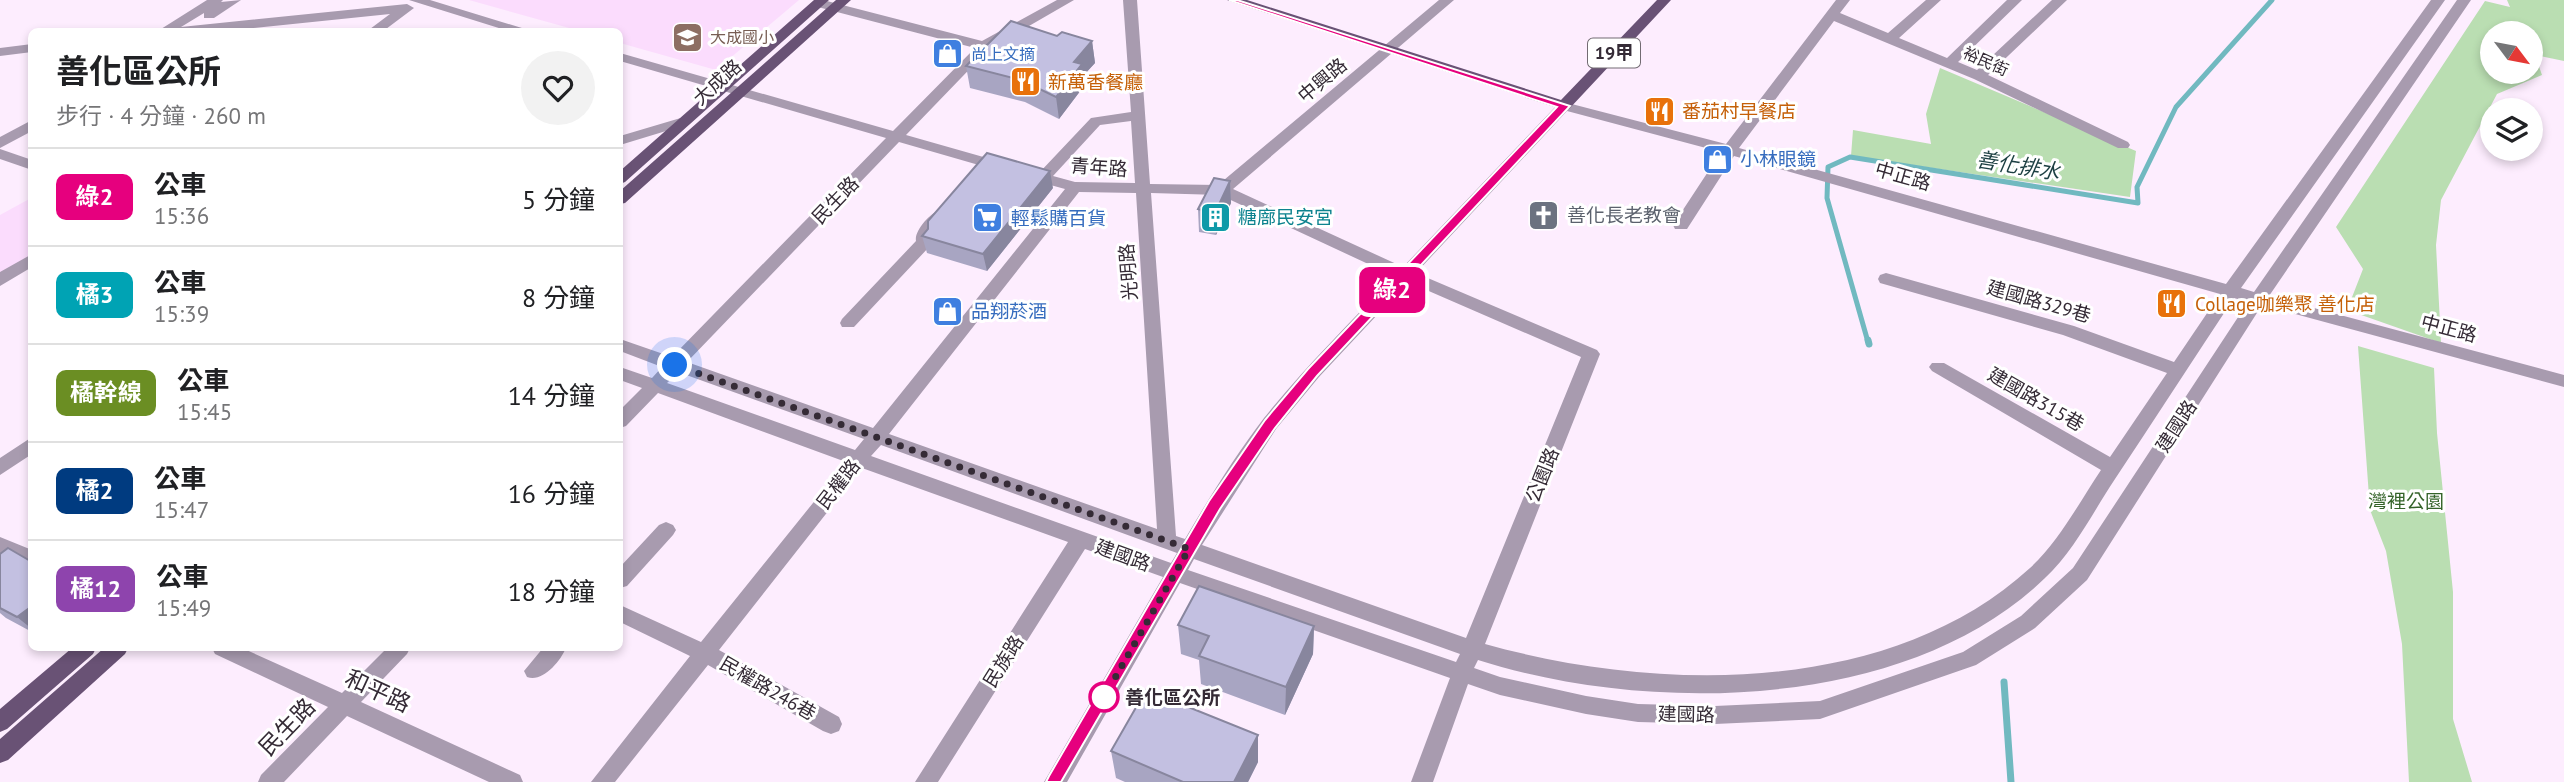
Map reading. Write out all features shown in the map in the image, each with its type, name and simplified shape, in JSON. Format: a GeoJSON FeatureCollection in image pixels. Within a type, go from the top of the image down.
{"type":"FeatureCollection","features":[{"type":"Feature","properties":{"kind":"main road","name":"中正路"},"geometry":{"type":"LineString","coordinates":[[1234,0],[1564,106]]}},
{"type":"Feature","properties":{"kind":"main road","name":"19甲"},"geometry":{"type":"LineString","coordinates":[[1564,106],[1664,0]]}},
{"type":"Feature","properties":{"kind":"main road","name":"大成路"},"geometry":{"type":"LineString","coordinates":[[623,176],[723,87],[830,3]]}},
{"type":"Feature","properties":{"kind":"main road","name":"大成路"},"geometry":{"type":"LineString","coordinates":[[623,196],[741,92],[830,3]]}},
{"type":"Feature","properties":{"kind":"main road"},"geometry":{"type":"LineString","coordinates":[[0,722],[83,651]]}},
{"type":"Feature","properties":{"kind":"main road"},"geometry":{"type":"LineString","coordinates":[[0,753],[115,651]]}},
{"type":"Feature","properties":{"kind":"street"},"geometry":{"type":"LineString","coordinates":[[170,28],[216,0]]}},
{"type":"Feature","properties":{"kind":"street"},"geometry":{"type":"LineString","coordinates":[[184,28],[234,0]]}},
{"type":"Feature","properties":{"kind":"street","name":"民生路"},"geometry":{"type":"LineString","coordinates":[[623,418],[984,46],[1067,0]]}},
{"type":"Feature","properties":{"kind":"street","name":"光明路"},"geometry":{"type":"LineString","coordinates":[[1130,0],[1167,541]]}},
{"type":"Feature","properties":{"kind":"street","name":"中興路"},"geometry":{"type":"LineString","coordinates":[[1222,190],[1447,0]]}},
{"type":"Feature","properties":{"kind":"street"},"geometry":{"type":"LineString","coordinates":[[1681,225],[1730,150],[1843,0]]}},
{"type":"Feature","properties":{"kind":"street"},"geometry":{"type":"LineString","coordinates":[[1890,39],[1934,0]]}},
{"type":"Feature","properties":{"kind":"street"},"geometry":{"type":"LineString","coordinates":[[1949,64],[2015,0]]}},
{"type":"Feature","properties":{"kind":"street"},"geometry":{"type":"LineString","coordinates":[[1979,76],[2060,0]]}},
{"type":"Feature","properties":{"kind":"street","name":"建國路"},"geometry":{"type":"LineString","coordinates":[[623,346],[1472,648],[1529,664],[1650,683],[1727,687],[1800,680],[1882,660],[1976,621],[2040,572],[2055,555],[2230,291],[2438,0]]}},
{"type":"Feature","properties":{"kind":"street","name":"建國路"},"geometry":{"type":"LineString","coordinates":[[623,374],[1174,574],[1500,685],[1586,705],[1638,713],[1776,713],[1820,710],[1969,659],[1989,649],[2047,608],[2080,575],[2258,299],[2464,0]]}},
{"type":"Feature","properties":{"kind":"street"},"geometry":{"type":"LineString","coordinates":[[252,28],[276,27],[414,3],[513,28]]}},
{"type":"Feature","properties":{"kind":"street"},"geometry":{"type":"LineString","coordinates":[[380,28],[414,3]]}},
{"type":"Feature","properties":{"kind":"street"},"geometry":{"type":"LineString","coordinates":[[830,3],[984,46]]}},
{"type":"Feature","properties":{"kind":"street","name":"裕民街"},"geometry":{"type":"LineString","coordinates":[[1832,15],[1979,76],[2123,145]]}},
{"type":"Feature","properties":{"kind":"street"},"geometry":{"type":"LineString","coordinates":[[0,52],[28,48]]}},
{"type":"Feature","properties":{"kind":"street","name":"青年路"},"geometry":{"type":"LineString","coordinates":[[623,58],[896,136],[981,167],[1043,178],[1075,187],[1222,190],[1406,275]]}},
{"type":"Feature","properties":{"kind":"street"},"geometry":{"type":"LineString","coordinates":[[1055,782],[1222,492],[1292,396],[1564,106]]}},
{"type":"Feature","properties":{"kind":"street","name":"中正路"},"geometry":{"type":"LineString","coordinates":[[1564,106],[1828,176],[2258,299],[2564,381]]}},
{"type":"Feature","properties":{"kind":"street"},"geometry":{"type":"LineString","coordinates":[[3,135],[28,113]]}},
{"type":"Feature","properties":{"kind":"street"},"geometry":{"type":"LineString","coordinates":[[1043,178],[1096,121],[1138,116]]}},
{"type":"Feature","properties":{"kind":"street"},"geometry":{"type":"LineString","coordinates":[[623,140],[684,121]]}},
{"type":"Feature","properties":{"kind":"street"},"geometry":{"type":"LineString","coordinates":[[3,135],[28,126]]}},
{"type":"Feature","properties":{"kind":"street"},"geometry":{"type":"LineString","coordinates":[[3,135],[28,142]]}},
{"type":"Feature","properties":{"kind":"street"},"geometry":{"type":"LineString","coordinates":[[0,154],[28,164]]}},
{"type":"Feature","properties":{"kind":"street","name":"民權路"},"geometry":{"type":"LineString","coordinates":[[602,782],[1075,187]]}},
{"type":"Feature","properties":{"kind":"street"},"geometry":{"type":"LineString","coordinates":[[848,323],[924,242],[922,236],[949,204]]}},
{"type":"Feature","properties":{"kind":"street"},"geometry":{"type":"LineString","coordinates":[[0,280],[28,262]]}},
{"type":"Feature","properties":{"kind":"street","name":"公園路"},"geometry":{"type":"LineString","coordinates":[[1406,275],[1591,354],[1462,673],[1422,782]]}},
{"type":"Feature","properties":{"kind":"street","name":"建國路329巷"},"geometry":{"type":"LineString","coordinates":[[1886,279],[2068,330],[2178,370]]}},
{"type":"Feature","properties":{"kind":"street","name":"建國路315巷"},"geometry":{"type":"LineString","coordinates":[[1938,367],[2113,468]]}},
{"type":"Feature","properties":{"kind":"street"},"geometry":{"type":"LineString","coordinates":[[0,468],[28,447]]}},
{"type":"Feature","properties":{"kind":"street"},"geometry":{"type":"LineString","coordinates":[[623,577],[666,530]]}},
{"type":"Feature","properties":{"kind":"street","name":"民族路"},"geometry":{"type":"LineString","coordinates":[[926,782],[1080,540]]}},
{"type":"Feature","properties":{"kind":"street"},"geometry":{"type":"LineString","coordinates":[[0,545],[28,557]]}},
{"type":"Feature","properties":{"kind":"street","name":"民權路246巷"},"geometry":{"type":"LineString","coordinates":[[623,614],[705,653],[831,724]]}},
{"type":"Feature","properties":{"kind":"street","name":"和平路"},"geometry":{"type":"LineString","coordinates":[[228,651],[512,782]]}},
{"type":"Feature","properties":{"kind":"street","name":"民生路"},"geometry":{"type":"LineString","coordinates":[[269,782],[397,651]]}},
{"type":"Feature","properties":{"kind":"street"},"geometry":{"type":"LineString","coordinates":[[534,671],[553,651]]}},
{"type":"Feature","properties":{"kind":"shaded area","name":"大成國小"},"geometry":{"type":"Polygon","coordinates":[[[469,0],[799,0],[716,70],[623,44],[623,28],[569,28],[469,0]]]}},
{"type":"Feature","properties":{"kind":"shaded area"},"geometry":{"type":"Polygon","coordinates":[[[28,200],[28,256],[0,275],[0,215],[28,200]]]}},
{"type":"Feature","properties":{"kind":"green space"},"geometry":{"type":"Polygon","coordinates":[[[2507,0],[2564,0],[2564,61],[2543,57],[2543,21],[2480,21],[2480,84],[2521,84],[2497,94],[2495,98],[2480,98],[2480,126],[2441,200],[2436,245],[2441,343],[2347,310],[2363,269],[2336,227],[2485,1],[2510,7],[2507,0]]]}},
{"type":"Feature","properties":{"kind":"green space"},"geometry":{"type":"Polygon","coordinates":[[[1940,68],[2136,151],[2130,197],[1851,156],[1853,130],[1931,144],[1926,114],[1940,68]]]}},
{"type":"Feature","properties":{"kind":"green space","name":"灣裡公園"},"geometry":{"type":"Polygon","coordinates":[[[2358,346],[2434,368],[2437,433],[2453,592],[2453,719],[2472,782],[2409,782],[2402,644],[2386,551],[2370,510],[2358,346]]]}},
{"type":"Feature","properties":{"kind":"building"},"geometry":{"type":"Polygon","coordinates":[[[1011,21],[1057,36],[1062,32],[1092,41],[1074,62],[1082,64],[1056,97],[1021,80],[966,66],[1011,21]]]}},
{"type":"Feature","properties":{"kind":"building","name":"輕鬆購百貨"},"geometry":{"type":"Polygon","coordinates":[[[987,153],[1050,171],[983,254],[922,236],[928,229],[928,221],[987,153]]]}},
{"type":"Feature","properties":{"kind":"building"},"geometry":{"type":"Polygon","coordinates":[[[1214,178],[1230,181],[1215,213],[1198,209],[1214,178]]]}},
{"type":"Feature","properties":{"kind":"building"},"geometry":{"type":"Polygon","coordinates":[[[8,548],[28,560],[28,609],[17,617],[0,608],[0,554],[8,548]]]}},
{"type":"Feature","properties":{"kind":"building"},"geometry":{"type":"Polygon","coordinates":[[[1199,586],[1314,626],[1286,687],[1199,656],[1209,636],[1178,625],[1199,586]]]}},
{"type":"Feature","properties":{"kind":"building"},"geometry":{"type":"Polygon","coordinates":[[[1146,690],[1258,735],[1234,782],[1183,782],[1111,751],[1146,690]]]}},
{"type":"Feature","properties":{"kind":"waterway","name":"善化排水"},"geometry":{"type":"LineString","coordinates":[[1868,342],[1827,198],[1828,167],[1850,157],[2138,203],[2137,187],[2176,107],[2272,0]]}},
{"type":"Feature","properties":{"kind":"waterway","name":"善化排水"},"geometry":{"type":"LineString","coordinates":[[1868,340],[1869,344]]}},
{"type":"Feature","properties":{"kind":"waterway","name":"善化排水"},"geometry":{"type":"LineString","coordinates":[[2004,682],[2011,782]]}},
{"type":"Feature","properties":{"kind":"bus line","name":"綠2"},"geometry":{"type":"LineString","coordinates":[[1055,782],[1214,505],[1270,424],[1313,373],[1564,106],[1234,0]]}},
{"type":"Feature","properties":{"kind":"place","name":"大成國小"},"geometry":{"type":"Point","coordinates":[687,37]}},
{"type":"Feature","properties":{"kind":"place","name":"尚上文摘"},"geometry":{"type":"Point","coordinates":[948,54]}},
{"type":"Feature","properties":{"kind":"place","name":"新萬香餐廳"},"geometry":{"type":"Point","coordinates":[1025,82]}},
{"type":"Feature","properties":{"kind":"place","name":"番茄村早餐店"},"geometry":{"type":"Point","coordinates":[1659,111]}},
{"type":"Feature","properties":{"kind":"place","name":"小林眼鏡"},"geometry":{"type":"Point","coordinates":[1717,159]}},
{"type":"Feature","properties":{"kind":"place","name":"善化長老教會"},"geometry":{"type":"Point","coordinates":[1544,215]}},
{"type":"Feature","properties":{"kind":"place","name":"糖廍民安宮"},"geometry":{"type":"Point","coordinates":[1215,217]}},
{"type":"Feature","properties":{"kind":"place","name":"輕鬆購百貨"},"geometry":{"type":"Point","coordinates":[988,218]}},
{"type":"Feature","properties":{"kind":"place","name":"Collage咖樂聚 善化店"},"geometry":{"type":"Point","coordinates":[2172,304]}},
{"type":"Feature","properties":{"kind":"place","name":"品翔菸酒"},"geometry":{"type":"Point","coordinates":[948,311]}},
{"type":"Feature","properties":{"kind":"place","name":"善化區公所"},"geometry":{"type":"Point","coordinates":[1104,697]}},
{"type":"Feature","properties":{"kind":"route"},"geometry":{"type":"LineString","coordinates":[[675,365],[1189,549],[1104,697]]}}]}
